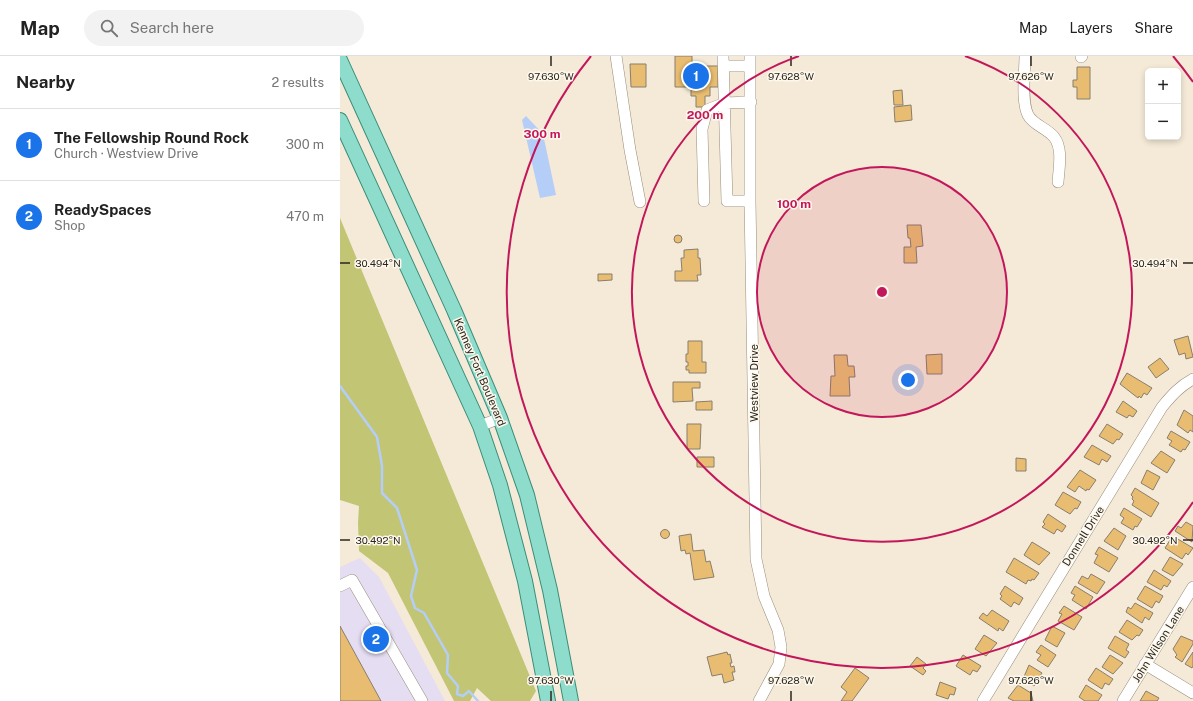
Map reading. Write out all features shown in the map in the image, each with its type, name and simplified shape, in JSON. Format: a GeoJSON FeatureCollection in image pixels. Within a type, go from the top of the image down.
{"type":"FeatureCollection","features":[{"type":"Feature","properties":{"kind":"main road","name":"Kenney Fort Boulevard"},"geometry":{"type":"LineString","coordinates":[[340,60],[454,310],[500,418],[527,495],[550,590],[571,701]]}},
{"type":"Feature","properties":{"kind":"main road","name":"Kenney Fort Boulevard"},"geometry":{"type":"LineString","coordinates":[[340,120],[480,426],[500,485],[525,581],[548,701]]}},
{"type":"Feature","properties":{"kind":"street"},"geometry":{"type":"LineString","coordinates":[[616,56],[630,150],[640,202]]}},
{"type":"Feature","properties":{"kind":"street"},"geometry":{"type":"LineString","coordinates":[[1025,56],[1025,105],[1028,116],[1041,128],[1053,136],[1059,147],[1058,182]]}},
{"type":"Feature","properties":{"kind":"street"},"geometry":{"type":"LineString","coordinates":[[750,61],[723,61],[727,201],[750,201]]}},
{"type":"Feature","properties":{"kind":"street","name":"Westview Drive"},"geometry":{"type":"LineString","coordinates":[[750,61],[750,201],[756,559],[764,596],[778,630],[781,647],[779,664],[759,701]]}},
{"type":"Feature","properties":{"kind":"street"},"geometry":{"type":"LineString","coordinates":[[704,201],[702,129],[707,110],[725,103],[751,102]]}},
{"type":"Feature","properties":{"kind":"street","name":"Donnell Drive"},"geometry":{"type":"LineString","coordinates":[[983,701],[1162,407],[1173,393],[1193,379]]}},
{"type":"Feature","properties":{"kind":"street"},"geometry":{"type":"LineString","coordinates":[[480,426],[500,418]]}},
{"type":"Feature","properties":{"kind":"street"},"geometry":{"type":"LineString","coordinates":[[340,586],[352,580],[422,701]]}},
{"type":"Feature","properties":{"kind":"street","name":"John Wilson Lane"},"geometry":{"type":"LineString","coordinates":[[1123,701],[1193,587]]}},
{"type":"Feature","properties":{"kind":"street"},"geometry":{"type":"LineString","coordinates":[[1145,664],[1193,693]]}},
{"type":"Feature","properties":{"kind":"shaded area"},"geometry":{"type":"Polygon","coordinates":[[[360,558],[379,577],[445,701],[340,701],[340,567],[360,558]]]}},
{"type":"Feature","properties":{"kind":"green space"},"geometry":{"type":"Polygon","coordinates":[[[340,218],[536,691],[530,701],[491,701],[477,688],[470,701],[454,701],[388,573],[359,551],[359,506],[340,500],[340,218]]]}},
{"type":"Feature","properties":{"kind":"water"},"geometry":{"type":"Polygon","coordinates":[[[526,116],[543,134],[556,195],[540,198],[522,120],[526,116]]]}},
{"type":"Feature","properties":{"kind":"building"},"geometry":{"type":"Polygon","coordinates":[[[675,56],[692,56],[692,66],[718,66],[718,87],[710,87],[710,96],[705,96],[705,107],[696,107],[696,96],[691,96],[691,87],[675,87],[675,56]]]}},
{"type":"Feature","properties":{"kind":"building"},"geometry":{"type":"Polygon","coordinates":[[[630,64],[646,64],[646,87],[631,87],[630,64]]]}},
{"type":"Feature","properties":{"kind":"building"},"geometry":{"type":"Polygon","coordinates":[[[1077,67],[1090,67],[1090,99],[1077,99],[1077,87],[1073,87],[1073,80],[1077,80],[1077,67]]]}},
{"type":"Feature","properties":{"kind":"building"},"geometry":{"type":"Polygon","coordinates":[[[902,90],[903,105],[894,105],[893,91],[902,90]]]}},
{"type":"Feature","properties":{"kind":"building"},"geometry":{"type":"Polygon","coordinates":[[[911,105],[912,120],[895,122],[894,107],[911,105]]]}},
{"type":"Feature","properties":{"kind":"building"},"geometry":{"type":"Polygon","coordinates":[[[907,225],[921,225],[923,246],[916,247],[917,263],[904,263],[904,247],[911,247],[910,238],[908,238],[907,225]]]}},
{"type":"Feature","properties":{"kind":"building"},"geometry":{"type":"Polygon","coordinates":[[[676,235],[680,235],[682,239],[680,243],[676,243],[674,241],[674,237],[676,235]]]}},
{"type":"Feature","properties":{"kind":"building"},"geometry":{"type":"Polygon","coordinates":[[[698,249],[701,275],[697,275],[698,281],[675,281],[675,271],[682,271],[681,258],[684,258],[684,250],[698,249]]]}},
{"type":"Feature","properties":{"kind":"building"},"geometry":{"type":"Polygon","coordinates":[[[598,274],[612,274],[612,280],[598,281],[598,274]]]}},
{"type":"Feature","properties":{"kind":"building"},"geometry":{"type":"Polygon","coordinates":[[[1188,336],[1193,357],[1186,359],[1185,353],[1179,355],[1174,340],[1188,336]]]}},
{"type":"Feature","properties":{"kind":"building"},"geometry":{"type":"Polygon","coordinates":[[[688,341],[702,341],[702,362],[706,362],[706,373],[689,373],[689,370],[686,370],[686,366],[688,366],[688,362],[686,362],[686,354],[688,354],[688,341]]]}},
{"type":"Feature","properties":{"kind":"building"},"geometry":{"type":"Polygon","coordinates":[[[942,354],[942,374],[927,374],[926,355],[942,354]]]}},
{"type":"Feature","properties":{"kind":"building"},"geometry":{"type":"Polygon","coordinates":[[[834,355],[847,355],[848,366],[854,366],[855,377],[849,377],[850,396],[830,396],[831,376],[835,376],[834,355]]]}},
{"type":"Feature","properties":{"kind":"building"},"geometry":{"type":"Polygon","coordinates":[[[1160,358],[1169,369],[1156,378],[1148,367],[1160,358]]]}},
{"type":"Feature","properties":{"kind":"building"},"geometry":{"type":"Polygon","coordinates":[[[1127,373],[1152,388],[1147,395],[1144,393],[1141,398],[1139,396],[1138,398],[1120,384],[1127,373]]]}},
{"type":"Feature","properties":{"kind":"building"},"geometry":{"type":"Polygon","coordinates":[[[673,382],[700,382],[700,388],[692,388],[693,401],[673,402],[673,382]]]}},
{"type":"Feature","properties":{"kind":"building"},"geometry":{"type":"Polygon","coordinates":[[[712,401],[712,410],[696,410],[696,402],[712,401]]]}},
{"type":"Feature","properties":{"kind":"building"},"geometry":{"type":"Polygon","coordinates":[[[1123,401],[1137,411],[1133,417],[1129,415],[1127,418],[1116,412],[1123,401]]]}},
{"type":"Feature","properties":{"kind":"building"},"geometry":{"type":"Polygon","coordinates":[[[1184,410],[1193,416],[1193,432],[1190,430],[1188,433],[1177,425],[1184,410]]]}},
{"type":"Feature","properties":{"kind":"building"},"geometry":{"type":"Polygon","coordinates":[[[687,424],[701,424],[700,449],[687,449],[687,424]]]}},
{"type":"Feature","properties":{"kind":"building"},"geometry":{"type":"Polygon","coordinates":[[[1107,424],[1123,434],[1119,440],[1117,439],[1113,444],[1099,436],[1107,424]]]}},
{"type":"Feature","properties":{"kind":"building"},"geometry":{"type":"Polygon","coordinates":[[[1171,431],[1190,442],[1185,450],[1183,449],[1181,452],[1169,445],[1172,441],[1167,438],[1171,431]]]}},
{"type":"Feature","properties":{"kind":"building"},"geometry":{"type":"Polygon","coordinates":[[[1092,445],[1111,456],[1107,462],[1102,459],[1099,465],[1084,457],[1092,445]]]}},
{"type":"Feature","properties":{"kind":"building"},"geometry":{"type":"Polygon","coordinates":[[[1161,451],[1175,460],[1167,473],[1151,463],[1161,451]]]}},
{"type":"Feature","properties":{"kind":"building"},"geometry":{"type":"Polygon","coordinates":[[[697,457],[714,457],[714,467],[697,467],[697,457]]]}},
{"type":"Feature","properties":{"kind":"building"},"geometry":{"type":"Polygon","coordinates":[[[1016,458],[1026,459],[1026,471],[1016,471],[1016,458]]]}},
{"type":"Feature","properties":{"kind":"building"},"geometry":{"type":"Polygon","coordinates":[[[1080,470],[1096,480],[1089,490],[1087,489],[1086,491],[1079,486],[1075,492],[1067,487],[1080,470]]]}},
{"type":"Feature","properties":{"kind":"building"},"geometry":{"type":"Polygon","coordinates":[[[1147,470],[1160,477],[1153,490],[1141,483],[1147,470]]]}},
{"type":"Feature","properties":{"kind":"building"},"geometry":{"type":"Polygon","coordinates":[[[1135,488],[1159,503],[1151,517],[1132,505],[1134,501],[1131,495],[1135,488]]]}},
{"type":"Feature","properties":{"kind":"building"},"geometry":{"type":"Polygon","coordinates":[[[1063,492],[1081,502],[1077,509],[1075,508],[1070,514],[1055,505],[1063,492]]]}},
{"type":"Feature","properties":{"kind":"building"},"geometry":{"type":"Polygon","coordinates":[[[1124,508],[1142,519],[1133,530],[1121,523],[1124,518],[1120,515],[1124,508]]]}},
{"type":"Feature","properties":{"kind":"building"},"geometry":{"type":"Polygon","coordinates":[[[1048,514],[1066,526],[1062,532],[1057,529],[1054,534],[1042,527],[1045,524],[1043,522],[1048,514]]]}},
{"type":"Feature","properties":{"kind":"building"},"geometry":{"type":"Polygon","coordinates":[[[1186,522],[1193,526],[1192,542],[1175,531],[1178,526],[1181,528],[1186,522]]]}},
{"type":"Feature","properties":{"kind":"building"},"geometry":{"type":"Polygon","coordinates":[[[1114,528],[1126,536],[1118,550],[1104,541],[1114,528]]]}},
{"type":"Feature","properties":{"kind":"building"},"geometry":{"type":"Polygon","coordinates":[[[663,530],[667,530],[669,534],[667,538],[663,538],[661,536],[661,532],[663,530]]]}},
{"type":"Feature","properties":{"kind":"building"},"geometry":{"type":"Polygon","coordinates":[[[691,534],[693,551],[704,550],[706,562],[710,561],[714,577],[694,580],[690,553],[686,554],[685,550],[681,551],[679,536],[691,534]]]}},
{"type":"Feature","properties":{"kind":"building"},"geometry":{"type":"Polygon","coordinates":[[[1176,538],[1193,548],[1188,555],[1186,553],[1182,559],[1165,548],[1170,540],[1174,542],[1176,538]]]}},
{"type":"Feature","properties":{"kind":"building"},"geometry":{"type":"Polygon","coordinates":[[[1032,542],[1050,553],[1039,565],[1024,555],[1032,542]]]}},
{"type":"Feature","properties":{"kind":"building"},"geometry":{"type":"Polygon","coordinates":[[[1099,547],[1118,558],[1109,572],[1094,563],[1098,555],[1095,554],[1099,547]]]}},
{"type":"Feature","properties":{"kind":"building"},"geometry":{"type":"Polygon","coordinates":[[[1170,557],[1183,564],[1173,576],[1162,570],[1170,557]]]}},
{"type":"Feature","properties":{"kind":"building"},"geometry":{"type":"Polygon","coordinates":[[[1014,558],[1039,573],[1034,580],[1028,580],[1026,584],[1006,572],[1014,558]]]}},
{"type":"Feature","properties":{"kind":"building"},"geometry":{"type":"Polygon","coordinates":[[[1154,570],[1171,581],[1167,587],[1164,585],[1161,590],[1147,582],[1154,570]]]}},
{"type":"Feature","properties":{"kind":"building"},"geometry":{"type":"Polygon","coordinates":[[[1091,574],[1105,582],[1097,594],[1078,583],[1082,576],[1088,579],[1091,574]]]}},
{"type":"Feature","properties":{"kind":"building"},"geometry":{"type":"Polygon","coordinates":[[[1005,586],[1023,598],[1019,605],[1014,602],[1011,607],[1000,599],[1002,596],[1000,594],[1005,586]]]}},
{"type":"Feature","properties":{"kind":"building"},"geometry":{"type":"Polygon","coordinates":[[[1075,586],[1093,597],[1086,609],[1072,600],[1075,595],[1071,593],[1075,586]]]}},
{"type":"Feature","properties":{"kind":"building"},"geometry":{"type":"Polygon","coordinates":[[[1145,586],[1163,596],[1159,603],[1156,601],[1152,608],[1137,599],[1145,586]]]}},
{"type":"Feature","properties":{"kind":"building"},"geometry":{"type":"Polygon","coordinates":[[[1135,603],[1153,613],[1149,620],[1145,617],[1142,623],[1126,612],[1128,607],[1131,609],[1135,603]]]}},
{"type":"Feature","properties":{"kind":"building"},"geometry":{"type":"Polygon","coordinates":[[[1064,606],[1082,617],[1074,630],[1058,621],[1062,614],[1059,613],[1064,606]]]}},
{"type":"Feature","properties":{"kind":"building"},"geometry":{"type":"Polygon","coordinates":[[[992,610],[1009,621],[1003,631],[999,628],[998,631],[979,618],[983,613],[987,616],[992,610]]]}},
{"type":"Feature","properties":{"kind":"building"},"geometry":{"type":"Polygon","coordinates":[[[1127,620],[1143,630],[1139,636],[1137,635],[1132,640],[1119,632],[1127,620]]]}},
{"type":"Feature","properties":{"kind":"building"},"geometry":{"type":"Polygon","coordinates":[[[340,626],[381,701],[340,701],[340,626]]]}},
{"type":"Feature","properties":{"kind":"building"},"geometry":{"type":"Polygon","coordinates":[[[1052,626],[1065,633],[1057,647],[1045,640],[1052,626]]]}},
{"type":"Feature","properties":{"kind":"building"},"geometry":{"type":"Polygon","coordinates":[[[984,635],[997,643],[986,656],[975,649],[984,635]]]}},
{"type":"Feature","properties":{"kind":"building"},"geometry":{"type":"Polygon","coordinates":[[[1115,636],[1129,644],[1126,650],[1129,652],[1125,658],[1108,648],[1115,636]]]}},
{"type":"Feature","properties":{"kind":"building"},"geometry":{"type":"Polygon","coordinates":[[[1181,636],[1193,641],[1193,644],[1182,662],[1175,657],[1177,655],[1173,649],[1181,636]]]}},
{"type":"Feature","properties":{"kind":"building"},"geometry":{"type":"Polygon","coordinates":[[[1041,645],[1056,655],[1048,667],[1037,660],[1041,655],[1036,652],[1041,645]]]}},
{"type":"Feature","properties":{"kind":"building"},"geometry":{"type":"Polygon","coordinates":[[[727,652],[728,655],[730,654],[732,663],[730,663],[731,667],[734,666],[735,672],[732,672],[734,680],[724,683],[722,674],[712,676],[707,657],[727,652]]]}},
{"type":"Feature","properties":{"kind":"building"},"geometry":{"type":"Polygon","coordinates":[[[1193,652],[1193,666],[1192,668],[1185,664],[1193,652]]]}},
{"type":"Feature","properties":{"kind":"building"},"geometry":{"type":"Polygon","coordinates":[[[963,655],[981,666],[977,672],[973,670],[970,675],[956,666],[963,655]]]}},
{"type":"Feature","properties":{"kind":"building"},"geometry":{"type":"Polygon","coordinates":[[[1110,655],[1123,663],[1113,674],[1102,667],[1110,655]]]}},
{"type":"Feature","properties":{"kind":"building"},"geometry":{"type":"Polygon","coordinates":[[[917,657],[926,664],[923,668],[926,671],[923,675],[910,666],[917,657]]]}},
{"type":"Feature","properties":{"kind":"building"},"geometry":{"type":"Polygon","coordinates":[[[1029,665],[1042,673],[1034,686],[1023,679],[1029,665]]]}},
{"type":"Feature","properties":{"kind":"building"},"geometry":{"type":"Polygon","coordinates":[[[855,668],[869,678],[852,701],[841,701],[847,692],[841,687],[855,668]]]}},
{"type":"Feature","properties":{"kind":"building"},"geometry":{"type":"Polygon","coordinates":[[[1096,668],[1113,679],[1109,685],[1105,683],[1102,689],[1088,680],[1096,668]]]}},
{"type":"Feature","properties":{"kind":"building"},"geometry":{"type":"Polygon","coordinates":[[[940,682],[956,688],[954,695],[950,694],[948,699],[936,695],[940,682]]]}},
{"type":"Feature","properties":{"kind":"building"},"geometry":{"type":"Polygon","coordinates":[[[1018,685],[1031,693],[1033,701],[1014,701],[1008,698],[1018,685]]]}},
{"type":"Feature","properties":{"kind":"building"},"geometry":{"type":"Polygon","coordinates":[[[1086,685],[1102,695],[1098,701],[1085,701],[1079,697],[1086,685]]]}},
{"type":"Feature","properties":{"kind":"building"},"geometry":{"type":"Polygon","coordinates":[[[1146,691],[1159,698],[1157,701],[1140,701],[1146,691]]]}},
{"type":"Feature","properties":{"kind":"waterway"},"geometry":{"type":"LineString","coordinates":[[340,386],[377,437],[382,466],[382,493],[397,508],[417,570],[411,596],[415,608],[424,613],[448,655],[447,673],[458,686],[457,694],[463,696],[469,691],[478,701]]}},
{"type":"Feature","properties":{"kind":"place","name":"The Fellowship Round Rock"},"geometry":{"type":"Point","coordinates":[696,76]}},
{"type":"Feature","properties":{"kind":"place","name":"ReadySpaces"},"geometry":{"type":"Point","coordinates":[376,639]}}]}
